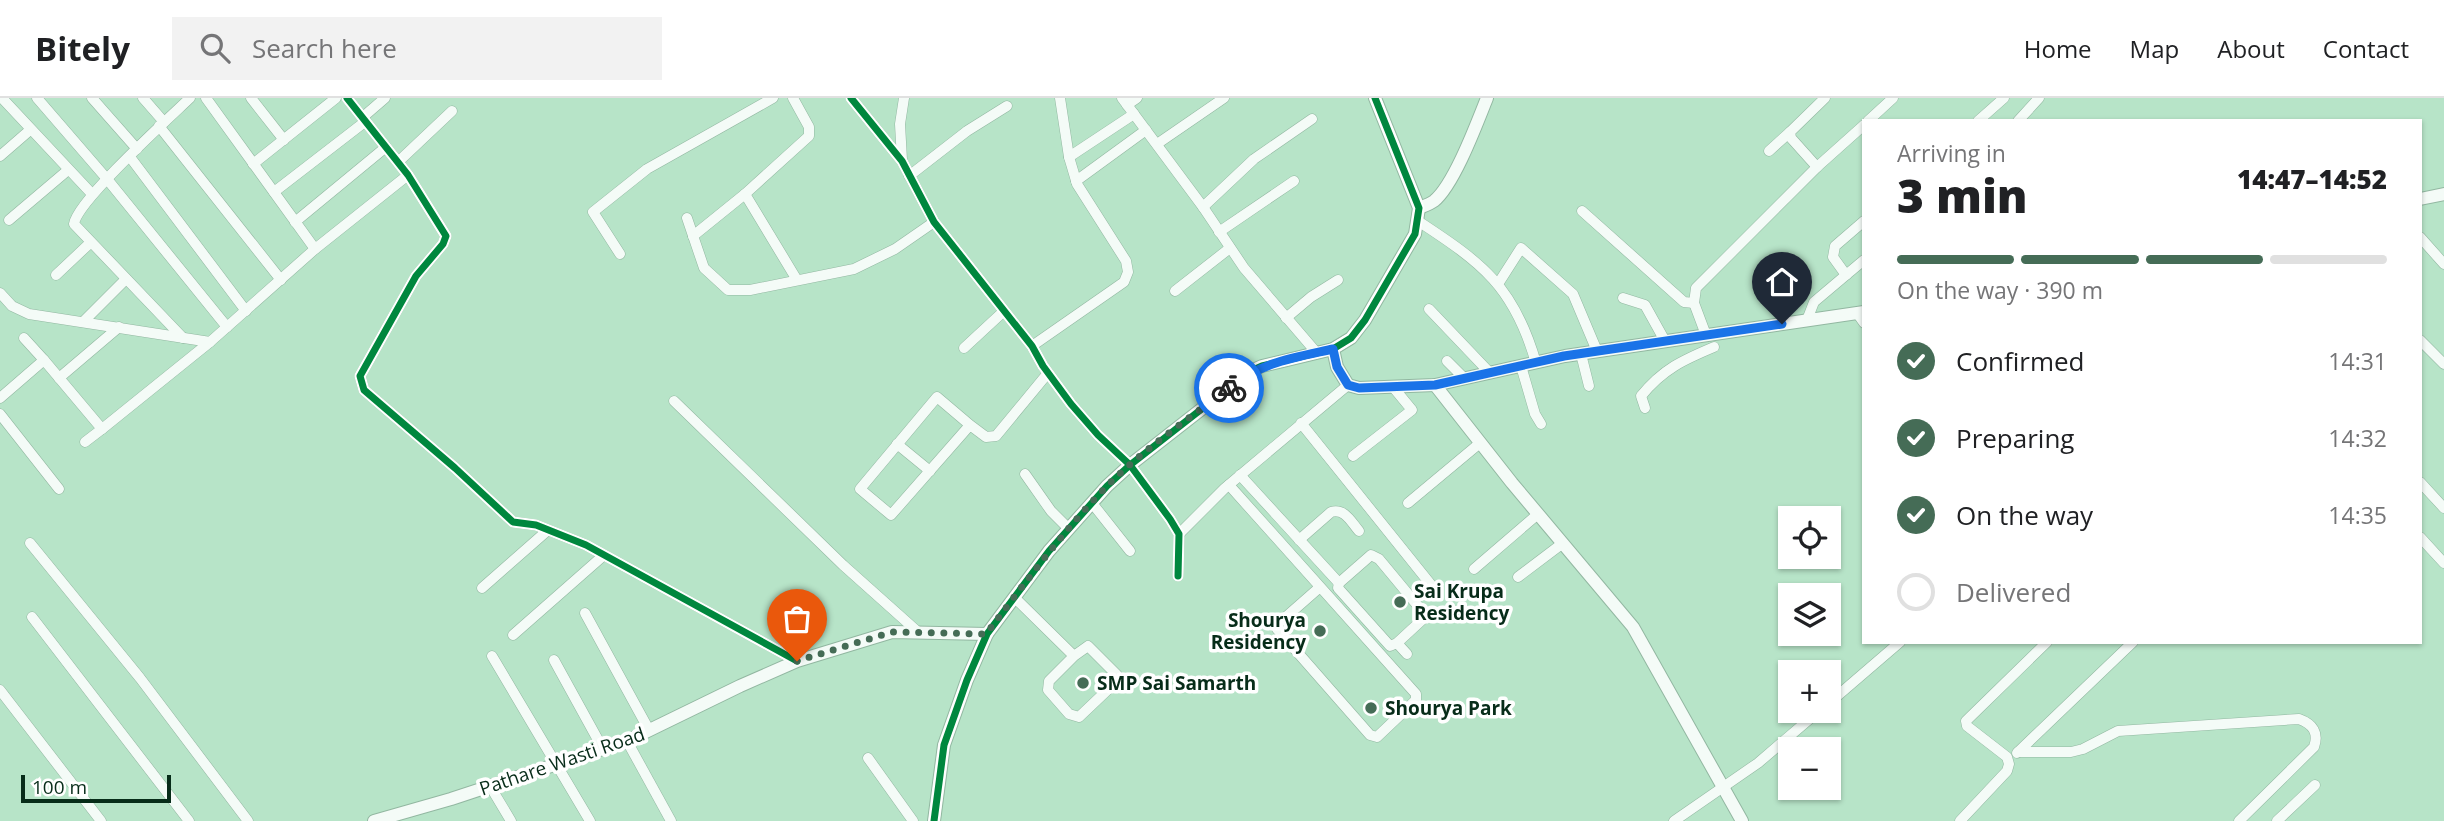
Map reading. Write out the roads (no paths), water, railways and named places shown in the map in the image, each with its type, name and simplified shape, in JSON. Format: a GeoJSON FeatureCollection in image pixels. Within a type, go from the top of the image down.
{"type":"FeatureCollection","features":[{"type":"Feature","properties":{"kind":"street"},"geometry":{"type":"LineString","coordinates":[[1,98],[92,194]]}},
{"type":"Feature","properties":{"kind":"street"},"geometry":{"type":"LineString","coordinates":[[37,98],[107,178],[227,327]]}},
{"type":"Feature","properties":{"kind":"street"},"geometry":{"type":"LineString","coordinates":[[92,98],[246,311]]}},
{"type":"Feature","properties":{"kind":"street"},"geometry":{"type":"LineString","coordinates":[[143,98],[281,280]]}},
{"type":"Feature","properties":{"kind":"street"},"geometry":{"type":"LineString","coordinates":[[183,338],[74,224],[75,218],[92,194],[190,98]]}},
{"type":"Feature","properties":{"kind":"street"},"geometry":{"type":"LineString","coordinates":[[206,98],[315,249]]}},
{"type":"Feature","properties":{"kind":"street"},"geometry":{"type":"LineString","coordinates":[[251,98],[284,139]]}},
{"type":"Feature","properties":{"kind":"street"},"geometry":{"type":"LineString","coordinates":[[254,164],[336,98]]}},
{"type":"Feature","properties":{"kind":"street"},"geometry":{"type":"LineString","coordinates":[[347,98],[408,175],[446,236],[443,244],[416,275],[360,376],[364,390],[513,522],[548,530],[604,555],[797,661]]}},
{"type":"Feature","properties":{"kind":"street"},"geometry":{"type":"LineString","coordinates":[[274,192],[364,119],[385,98]]}},
{"type":"Feature","properties":{"kind":"street"},"geometry":{"type":"LineString","coordinates":[[620,254],[593,212],[648,169],[773,98]]}},
{"type":"Feature","properties":{"kind":"street"},"geometry":{"type":"LineString","coordinates":[[693,236],[745,194],[809,136],[809,127],[793,98]]}},
{"type":"Feature","properties":{"kind":"street"},"geometry":{"type":"LineString","coordinates":[[851,98],[902,161],[933,222],[1032,346],[1048,373],[1098,435],[1130,465],[1179,534],[1178,576]]}},
{"type":"Feature","properties":{"kind":"street"},"geometry":{"type":"LineString","coordinates":[[902,161],[900,124],[904,98]]}},
{"type":"Feature","properties":{"kind":"street"},"geometry":{"type":"LineString","coordinates":[[1032,346],[1124,282],[1128,272],[1126,261],[1086,201],[1076,181],[1069,157],[1060,98]]}},
{"type":"Feature","properties":{"kind":"street"},"geometry":{"type":"LineString","coordinates":[[1069,157],[1137,98]]}},
{"type":"Feature","properties":{"kind":"street"},"geometry":{"type":"LineString","coordinates":[[1157,144],[1224,98]]}},
{"type":"Feature","properties":{"kind":"street"},"geometry":{"type":"LineString","coordinates":[[934,821],[944,745],[986,634],[1069,529],[1130,465],[1249,372],[1262,366],[1333,349],[1351,338],[1365,320],[1415,234],[1418,214],[1375,98]]}},
{"type":"Feature","properties":{"kind":"street"},"geometry":{"type":"LineString","coordinates":[[1418,214],[1441,194],[1454,172],[1487,98]]}},
{"type":"Feature","properties":{"kind":"street"},"geometry":{"type":"LineString","coordinates":[[1769,151],[1825,98]]}},
{"type":"Feature","properties":{"kind":"street"},"geometry":{"type":"LineString","coordinates":[[1870,119],[1893,98]]}},
{"type":"Feature","properties":{"kind":"street"},"geometry":{"type":"LineString","coordinates":[[1980,119],[2004,98]]}},
{"type":"Feature","properties":{"kind":"street"},"geometry":{"type":"LineString","coordinates":[[2020,119],[2039,98]]}},
{"type":"Feature","properties":{"kind":"street"},"geometry":{"type":"LineString","coordinates":[[1128,105],[1230,248],[1316,352]]}},
{"type":"Feature","properties":{"kind":"street"},"geometry":{"type":"LineString","coordinates":[[909,176],[967,131],[1007,106]]}},
{"type":"Feature","properties":{"kind":"street"},"geometry":{"type":"LineString","coordinates":[[398,162],[452,111]]}},
{"type":"Feature","properties":{"kind":"street"},"geometry":{"type":"LineString","coordinates":[[1203,207],[1254,159],[1312,119]]}},
{"type":"Feature","properties":{"kind":"street"},"geometry":{"type":"LineString","coordinates":[[1710,341],[1694,303],[1696,288],[1817,167],[1862,127]]}},
{"type":"Feature","properties":{"kind":"street"},"geometry":{"type":"LineString","coordinates":[[0,156],[30,130]]}},
{"type":"Feature","properties":{"kind":"street"},"geometry":{"type":"LineString","coordinates":[[1076,181],[1146,130]]}},
{"type":"Feature","properties":{"kind":"street"},"geometry":{"type":"LineString","coordinates":[[1790,132],[1791,138],[1817,167]]}},
{"type":"Feature","properties":{"kind":"street"},"geometry":{"type":"LineString","coordinates":[[295,222],[386,147]]}},
{"type":"Feature","properties":{"kind":"street"},"geometry":{"type":"LineString","coordinates":[[9,220],[68,170]]}},
{"type":"Feature","properties":{"kind":"street"},"geometry":{"type":"LineString","coordinates":[[85,442],[210,342],[315,249],[408,175]]}},
{"type":"Feature","properties":{"kind":"street"},"geometry":{"type":"LineString","coordinates":[[1219,232],[1294,181]]}},
{"type":"Feature","properties":{"kind":"street"},"geometry":{"type":"LineString","coordinates":[[745,194],[797,280]]}},
{"type":"Feature","properties":{"kind":"street"},"geometry":{"type":"LineString","coordinates":[[2422,199],[2444,194]]}},
{"type":"Feature","properties":{"kind":"street"},"geometry":{"type":"LineString","coordinates":[[1582,211],[1684,302],[1694,303]]}},
{"type":"Feature","properties":{"kind":"street"},"geometry":{"type":"LineString","coordinates":[[1418,214],[1498,284],[1519,315],[1536,363]]}},
{"type":"Feature","properties":{"kind":"street"},"geometry":{"type":"LineString","coordinates":[[687,218],[704,268],[727,289],[750,290],[854,270],[895,249],[933,222]]}},
{"type":"Feature","properties":{"kind":"street"},"geometry":{"type":"LineString","coordinates":[[1846,275],[1832,252],[1862,222]]}},
{"type":"Feature","properties":{"kind":"street"},"geometry":{"type":"LineString","coordinates":[[2422,239],[2444,264]]}},
{"type":"Feature","properties":{"kind":"street"},"geometry":{"type":"LineString","coordinates":[[56,275],[90,243]]}},
{"type":"Feature","properties":{"kind":"street"},"geometry":{"type":"LineString","coordinates":[[1498,284],[1521,247],[1573,294],[1597,351]]}},
{"type":"Feature","properties":{"kind":"street"},"geometry":{"type":"LineString","coordinates":[[1175,291],[1230,248]]}},
{"type":"Feature","properties":{"kind":"street"},"geometry":{"type":"LineString","coordinates":[[1807,320],[1814,302],[1862,262]]}},
{"type":"Feature","properties":{"kind":"street"},"geometry":{"type":"LineString","coordinates":[[83,322],[125,279]]}},
{"type":"Feature","properties":{"kind":"street"},"geometry":{"type":"LineString","coordinates":[[1286,318],[1338,279]]}},
{"type":"Feature","properties":{"kind":"street"},"geometry":{"type":"LineString","coordinates":[[0,293],[12,306],[29,314],[210,342]]}},
{"type":"Feature","properties":{"kind":"street"},"geometry":{"type":"LineString","coordinates":[[1623,299],[1645,305],[1665,341]]}},
{"type":"Feature","properties":{"kind":"street"},"geometry":{"type":"LineString","coordinates":[[1429,309],[1490,373]]}},
{"type":"Feature","properties":{"kind":"street"},"geometry":{"type":"LineString","coordinates":[[964,348],[1004,311]]}},
{"type":"Feature","properties":{"kind":"street"},"geometry":{"type":"LineString","coordinates":[[1333,349],[1337,367],[1348,385],[1359,388],[1435,385],[1597,351],[1665,341],[1710,341],[1807,320],[1861,316]]}},
{"type":"Feature","properties":{"kind":"street"},"geometry":{"type":"LineString","coordinates":[[59,378],[119,327]]}},
{"type":"Feature","properties":{"kind":"street"},"geometry":{"type":"LineString","coordinates":[[24,338],[102,429]]}},
{"type":"Feature","properties":{"kind":"street"},"geometry":{"type":"LineString","coordinates":[[1645,408],[1642,396],[1655,379],[1710,341]]}},
{"type":"Feature","properties":{"kind":"street"},"geometry":{"type":"LineString","coordinates":[[2422,342],[2444,364]]}},
{"type":"Feature","properties":{"kind":"street"},"geometry":{"type":"LineString","coordinates":[[1581,354],[1589,386]]}},
{"type":"Feature","properties":{"kind":"street"},"geometry":{"type":"LineString","coordinates":[[0,398],[44,360]]}},
{"type":"Feature","properties":{"kind":"street"},"geometry":{"type":"LineString","coordinates":[[1447,360],[1465,379]]}},
{"type":"Feature","properties":{"kind":"street"},"geometry":{"type":"LineString","coordinates":[[1521,366],[1535,414],[1541,424]]}},
{"type":"Feature","properties":{"kind":"street"},"geometry":{"type":"LineString","coordinates":[[970,425],[891,514],[860,489],[937,397],[986,437],[996,436],[1048,373]]}},
{"type":"Feature","properties":{"kind":"street"},"geometry":{"type":"LineString","coordinates":[[1179,534],[1240,475],[1348,385]]}},
{"type":"Feature","properties":{"kind":"street"},"geometry":{"type":"LineString","coordinates":[[1435,385],[1645,644],[1742,821]]}},
{"type":"Feature","properties":{"kind":"street"},"geometry":{"type":"LineString","coordinates":[[1353,456],[1412,410],[1393,387]]}},
{"type":"Feature","properties":{"kind":"street"},"geometry":{"type":"LineString","coordinates":[[674,401],[834,556],[918,632]]}},
{"type":"Feature","properties":{"kind":"street"},"geometry":{"type":"LineString","coordinates":[[0,414],[59,489]]}},
{"type":"Feature","properties":{"kind":"street"},"geometry":{"type":"LineString","coordinates":[[1301,423],[1436,591]]}},
{"type":"Feature","properties":{"kind":"street"},"geometry":{"type":"LineString","coordinates":[[1408,503],[1480,443]]}},
{"type":"Feature","properties":{"kind":"street"},"geometry":{"type":"LineString","coordinates":[[897,444],[930,471]]}},
{"type":"Feature","properties":{"kind":"street"},"geometry":{"type":"LineString","coordinates":[[1025,474],[1051,511],[1069,529]]}},
{"type":"Feature","properties":{"kind":"street"},"geometry":{"type":"LineString","coordinates":[[1240,475],[1339,583]]}},
{"type":"Feature","properties":{"kind":"street"},"geometry":{"type":"LineString","coordinates":[[2422,484],[2444,508]]}},
{"type":"Feature","properties":{"kind":"street"},"geometry":{"type":"LineString","coordinates":[[1229,485],[1320,587],[1417,696],[1377,737],[1370,735],[1277,629],[1279,623],[1320,587]]}},
{"type":"Feature","properties":{"kind":"street"},"geometry":{"type":"LineString","coordinates":[[1092,503],[1130,551]]}},
{"type":"Feature","properties":{"kind":"street"},"geometry":{"type":"LineString","coordinates":[[1299,540],[1337,510],[1359,531]]}},
{"type":"Feature","properties":{"kind":"street"},"geometry":{"type":"LineString","coordinates":[[1474,569],[1538,514]]}},
{"type":"Feature","properties":{"kind":"street"},"geometry":{"type":"LineString","coordinates":[[482,588],[548,530]]}},
{"type":"Feature","properties":{"kind":"street"},"geometry":{"type":"LineString","coordinates":[[2422,539],[2444,562]]}},
{"type":"Feature","properties":{"kind":"street"},"geometry":{"type":"LineString","coordinates":[[30,543],[140,678],[248,821]]}},
{"type":"Feature","properties":{"kind":"street"},"geometry":{"type":"LineString","coordinates":[[1518,578],[1563,543]]}},
{"type":"Feature","properties":{"kind":"street"},"geometry":{"type":"LineString","coordinates":[[513,635],[604,555]]}},
{"type":"Feature","properties":{"kind":"street"},"geometry":{"type":"LineString","coordinates":[[1371,555],[1379,559],[1424,616],[1397,643],[1390,646],[1338,588],[1339,583],[1371,555]]}},
{"type":"Feature","properties":{"kind":"street"},"geometry":{"type":"LineString","coordinates":[[1014,597],[1074,656]]}},
{"type":"Feature","properties":{"kind":"street"},"geometry":{"type":"LineString","coordinates":[[585,613],[649,730]]}},
{"type":"Feature","properties":{"kind":"street"},"geometry":{"type":"LineString","coordinates":[[32,617],[189,821]]}},
{"type":"Feature","properties":{"kind":"street","name":"Pathare Wasti Road"},"geometry":{"type":"LineString","coordinates":[[374,821],[627,741],[797,661],[892,632],[986,634]]}},
{"type":"Feature","properties":{"kind":"street"},"geometry":{"type":"LineString","coordinates":[[1397,643],[1407,654]]}},
{"type":"Feature","properties":{"kind":"street"},"geometry":{"type":"LineString","coordinates":[[1841,693],[1898,644]]}},
{"type":"Feature","properties":{"kind":"street"},"geometry":{"type":"LineString","coordinates":[[2009,760],[1967,726],[1966,721],[2045,644]]}},
{"type":"Feature","properties":{"kind":"street"},"geometry":{"type":"LineString","coordinates":[[1960,821],[2007,771],[2009,760],[2131,644]]}},
{"type":"Feature","properties":{"kind":"street"},"geometry":{"type":"LineString","coordinates":[[1088,646],[1118,677],[1079,717],[1069,714],[1048,690],[1049,681],[1074,656],[1088,646]]}},
{"type":"Feature","properties":{"kind":"street"},"geometry":{"type":"LineString","coordinates":[[492,656],[590,821]]}},
{"type":"Feature","properties":{"kind":"street"},"geometry":{"type":"LineString","coordinates":[[554,660],[603,749]]}},
{"type":"Feature","properties":{"kind":"street"},"geometry":{"type":"LineString","coordinates":[[0,690],[101,821]]}},
{"type":"Feature","properties":{"kind":"street"},"geometry":{"type":"LineString","coordinates":[[2018,752],[2071,752],[2118,732],[2299,719],[2307,722],[2314,728],[2317,739],[2314,747],[2239,821]]}},
{"type":"Feature","properties":{"kind":"street"},"geometry":{"type":"LineString","coordinates":[[1674,821],[1758,763],[1805,723]]}},
{"type":"Feature","properties":{"kind":"street"},"geometry":{"type":"LineString","coordinates":[[627,741],[671,821]]}},
{"type":"Feature","properties":{"kind":"street"},"geometry":{"type":"LineString","coordinates":[[868,758],[913,821]]}},
{"type":"Feature","properties":{"kind":"street"},"geometry":{"type":"LineString","coordinates":[[2277,821],[2315,785]]}},
{"type":"Feature","properties":{"kind":"street"},"geometry":{"type":"LineString","coordinates":[[490,786],[511,821]]}},
{"type":"Feature","properties":{"kind":"place","name":"Sai Krupa Residency"},"geometry":{"type":"Point","coordinates":[1400,602]}},
{"type":"Feature","properties":{"kind":"place","name":"Shourya Residency"},"geometry":{"type":"Point","coordinates":[1320,631]}},
{"type":"Feature","properties":{"kind":"place","name":"SMP Sai Samarth"},"geometry":{"type":"Point","coordinates":[1083,683]}},
{"type":"Feature","properties":{"kind":"place","name":"Shourya Park"},"geometry":{"type":"Point","coordinates":[1371,708]}}]}
